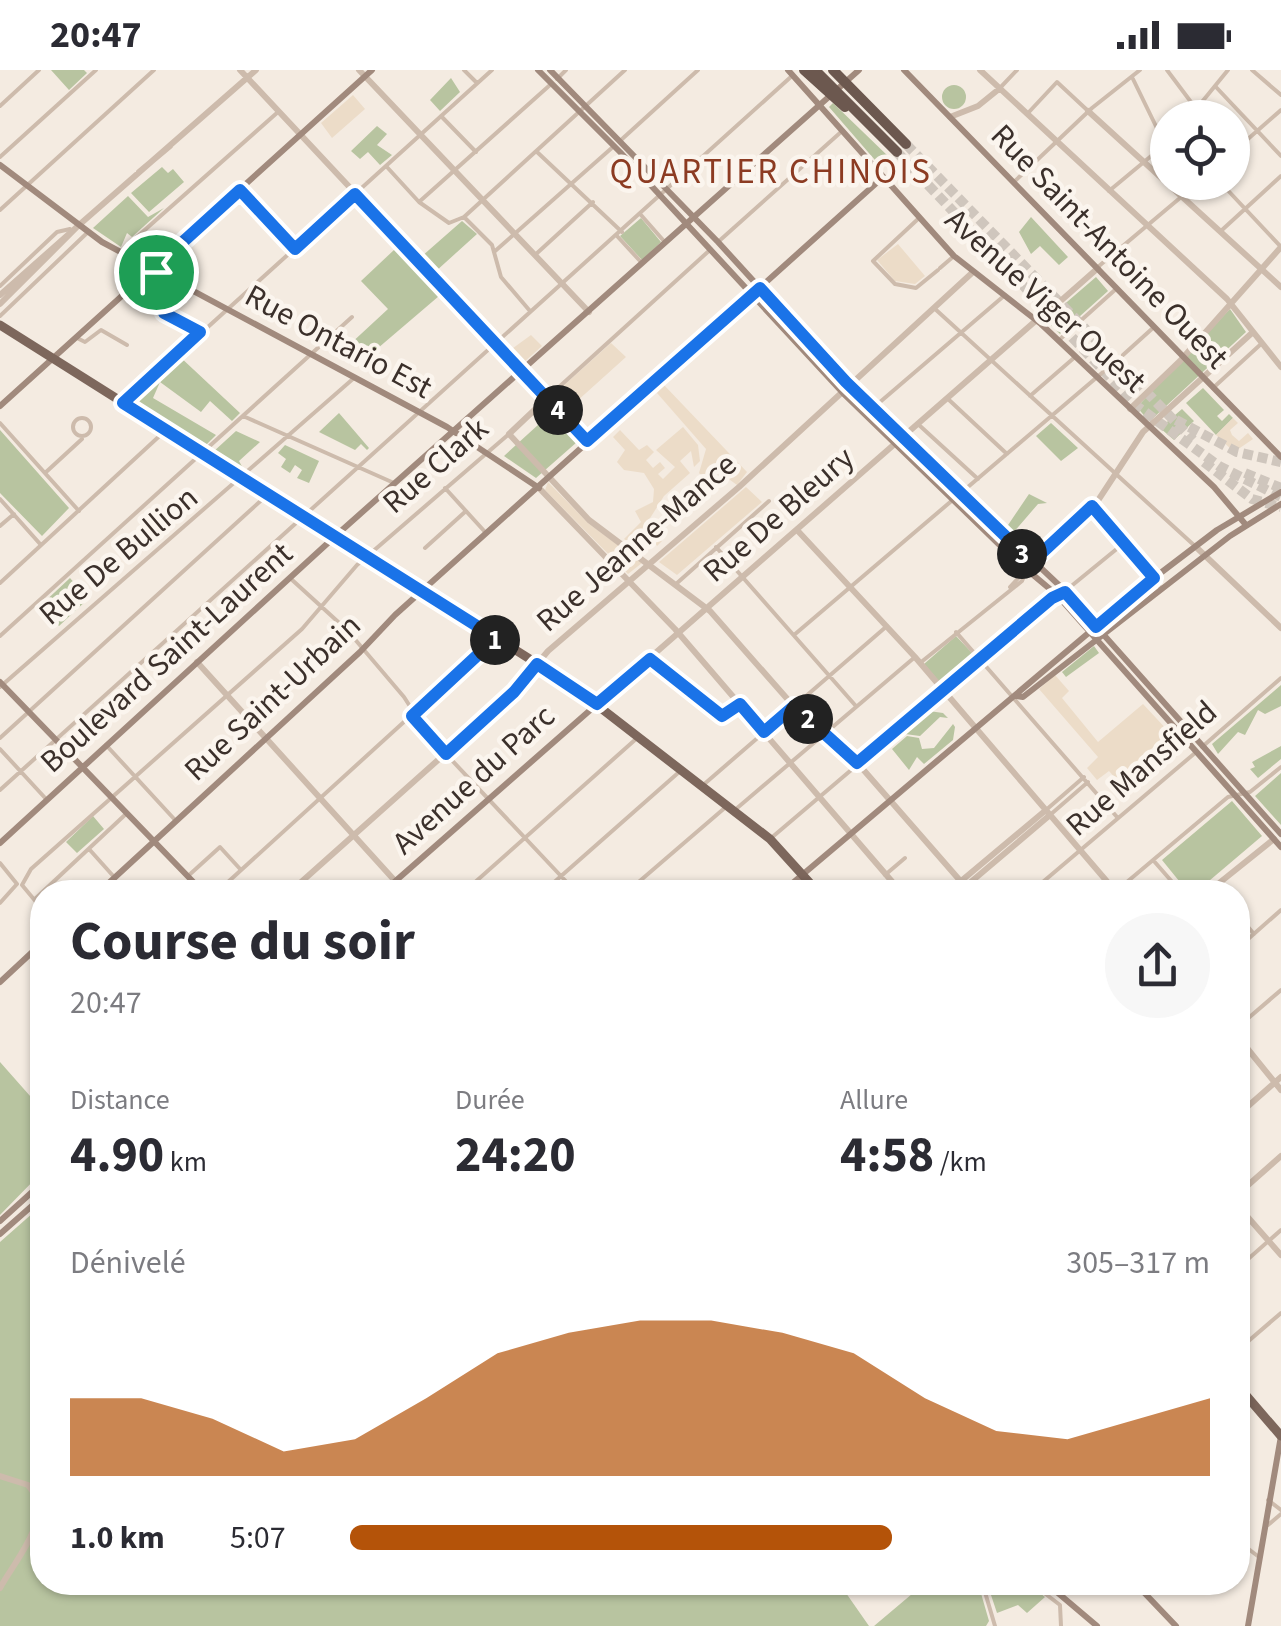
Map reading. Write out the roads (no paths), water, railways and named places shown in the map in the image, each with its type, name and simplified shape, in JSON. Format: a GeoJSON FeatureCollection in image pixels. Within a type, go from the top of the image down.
{"type":"FeatureCollection","features":[{"type":"Feature","properties":{"kind":"highway"},"geometry":{"type":"LineString","coordinates":[[816,70],[867,122]]}},
{"type":"Feature","properties":{"kind":"highway"},"geometry":{"type":"LineString","coordinates":[[795,72],[901,148],[835,70]]}},
{"type":"Feature","properties":{"kind":"main road"},"geometry":{"type":"LineString","coordinates":[[0,406],[300,136],[362,73],[372,70]]}},
{"type":"Feature","properties":{"kind":"main road"},"geometry":{"type":"LineString","coordinates":[[538,70],[668,190],[718,242],[842,393],[952,501],[1061,593],[1279,837],[1281,847]]}},
{"type":"Feature","properties":{"kind":"main road"},"geometry":{"type":"LineString","coordinates":[[550,70],[581,110]]}},
{"type":"Feature","properties":{"kind":"main road","name":"Rue Saint-Antoine Ouest"},"geometry":{"type":"LineString","coordinates":[[904,70],[1281,457]]}},
{"type":"Feature","properties":{"kind":"main road","name":"Avenue Viger Ouest"},"geometry":{"type":"LineString","coordinates":[[795,72],[824,102],[882,178],[954,256],[1058,341],[1246,526]]}},
{"type":"Feature","properties":{"kind":"main road","name":"Boulevard Saint-Laurent"},"geometry":{"type":"LineString","coordinates":[[0,843],[394,484],[856,73]]}},
{"type":"Feature","properties":{"kind":"main road"},"geometry":{"type":"LineString","coordinates":[[617,143],[660,197],[961,493],[1029,566]]}},
{"type":"Feature","properties":{"kind":"main road","name":"Rue Ontario Est"},"geometry":{"type":"LineString","coordinates":[[0,165],[120,252],[454,431],[539,488]]}},
{"type":"Feature","properties":{"kind":"main road","name":"Rue Saint-Urbain"},"geometry":{"type":"LineString","coordinates":[[113,880],[587,441],[882,178]]}},
{"type":"Feature","properties":{"kind":"main road"},"geometry":{"type":"LineString","coordinates":[[0,325],[597,704],[770,839],[808,880]]}},
{"type":"Feature","properties":{"kind":"main road"},"geometry":{"type":"LineString","coordinates":[[796,880],[1154,578],[1240,516],[1281,492]]}},
{"type":"Feature","properties":{"kind":"main road"},"geometry":{"type":"LineString","coordinates":[[1014,696],[1022,697],[1246,526],[1281,504]]}},
{"type":"Feature","properties":{"kind":"main road"},"geometry":{"type":"LineString","coordinates":[[1,684],[192,880]]}},
{"type":"Feature","properties":{"kind":"main road","name":"Avenue du Parc"},"geometry":{"type":"LineString","coordinates":[[397,880],[597,704]]}},
{"type":"Feature","properties":{"kind":"main road"},"geometry":{"type":"LineString","coordinates":[[0,982],[30,954]]}},
{"type":"Feature","properties":{"kind":"main road"},"geometry":{"type":"LineString","coordinates":[[0,1221],[30,1194]]}},
{"type":"Feature","properties":{"kind":"main road"},"geometry":{"type":"LineString","coordinates":[[0,1234],[30,1208]]}},
{"type":"Feature","properties":{"kind":"main road"},"geometry":{"type":"LineString","coordinates":[[1248,1626],[1281,1436],[1250,1403]]}},
{"type":"Feature","properties":{"kind":"main road"},"geometry":{"type":"LineString","coordinates":[[1065,1595],[1097,1626]]}},
{"type":"Feature","properties":{"kind":"main road"},"geometry":{"type":"LineString","coordinates":[[1146,1595],[1176,1626]]}},
{"type":"Feature","properties":{"kind":"street"},"geometry":{"type":"LineString","coordinates":[[0,106],[39,70]]}},
{"type":"Feature","properties":{"kind":"street"},"geometry":{"type":"LineString","coordinates":[[0,157],[88,72],[96,70]]}},
{"type":"Feature","properties":{"kind":"street"},"geometry":{"type":"LineString","coordinates":[[0,210],[154,70]]}},
{"type":"Feature","properties":{"kind":"street"},"geometry":{"type":"LineString","coordinates":[[240,70],[587,441]]}},
{"type":"Feature","properties":{"kind":"street"},"geometry":{"type":"LineString","coordinates":[[0,304],[79,225],[256,70]]}},
{"type":"Feature","properties":{"kind":"street"},"geometry":{"type":"LineString","coordinates":[[464,70],[477,83]]}},
{"type":"Feature","properties":{"kind":"street"},"geometry":{"type":"LineString","coordinates":[[123,403],[492,70]]}},
{"type":"Feature","properties":{"kind":"street"},"geometry":{"type":"LineString","coordinates":[[419,202],[566,70]]}},
{"type":"Feature","properties":{"kind":"street"},"geometry":{"type":"LineString","coordinates":[[386,166],[419,202],[448,223],[464,217],[624,70]]}},
{"type":"Feature","properties":{"kind":"street"},"geometry":{"type":"LineString","coordinates":[[494,252],[698,70]]}},
{"type":"Feature","properties":{"kind":"street"},"geometry":{"type":"LineString","coordinates":[[980,70],[1054,143],[1231,303],[1280,363]]}},
{"type":"Feature","properties":{"kind":"street"},"geometry":{"type":"LineString","coordinates":[[950,117],[978,106],[1017,70]]}},
{"type":"Feature","properties":{"kind":"street"},"geometry":{"type":"LineString","coordinates":[[1014,182],[1088,111],[1140,70]]}},
{"type":"Feature","properties":{"kind":"street"},"geometry":{"type":"LineString","coordinates":[[1167,70],[1190,100]]}},
{"type":"Feature","properties":{"kind":"street"},"geometry":{"type":"LineString","coordinates":[[1203,100],[1228,70]]}},
{"type":"Feature","properties":{"kind":"street"},"geometry":{"type":"LineString","coordinates":[[1252,70],[1281,94]]}},
{"type":"Feature","properties":{"kind":"street"},"geometry":{"type":"LineString","coordinates":[[0,790],[795,72]]}},
{"type":"Feature","properties":{"kind":"street"},"geometry":{"type":"LineString","coordinates":[[362,73],[590,312]]}},
{"type":"Feature","properties":{"kind":"street"},"geometry":{"type":"LineString","coordinates":[[1131,77],[1150,113]]}},
{"type":"Feature","properties":{"kind":"street"},"geometry":{"type":"LineString","coordinates":[[1026,116],[1057,82],[1150,168]]}},
{"type":"Feature","properties":{"kind":"street"},"geometry":{"type":"LineString","coordinates":[[1215,86],[1281,156]]}},
{"type":"Feature","properties":{"kind":"street"},"geometry":{"type":"LineString","coordinates":[[1250,138],[1281,110]]}},
{"type":"Feature","properties":{"kind":"street"},"geometry":{"type":"LineString","coordinates":[[120,252],[278,112]]}},
{"type":"Feature","properties":{"kind":"street"},"geometry":{"type":"LineString","coordinates":[[441,116],[476,152]]}},
{"type":"Feature","properties":{"kind":"street"},"geometry":{"type":"LineString","coordinates":[[718,242],[843,131]]}},
{"type":"Feature","properties":{"kind":"street"},"geometry":{"type":"LineString","coordinates":[[536,151],[593,202],[643,264]]}},
{"type":"Feature","properties":{"kind":"street"},"geometry":{"type":"LineString","coordinates":[[1109,191],[1150,155]]}},
{"type":"Feature","properties":{"kind":"street"},"geometry":{"type":"LineString","coordinates":[[1220,232],[1281,176]]}},
{"type":"Feature","properties":{"kind":"street"},"geometry":{"type":"LineString","coordinates":[[240,190],[295,249]]}},
{"type":"Feature","properties":{"kind":"street"},"geometry":{"type":"LineString","coordinates":[[1098,268],[1178,200]]}},
{"type":"Feature","properties":{"kind":"street"},"geometry":{"type":"LineString","coordinates":[[1185,200],[1281,286]]}},
{"type":"Feature","properties":{"kind":"street"},"geometry":{"type":"LineString","coordinates":[[1130,409],[1184,358],[1281,247],[1237,200]]}},
{"type":"Feature","properties":{"kind":"street"},"geometry":{"type":"LineString","coordinates":[[536,254],[593,202]]}},
{"type":"Feature","properties":{"kind":"street"},"geometry":{"type":"LineString","coordinates":[[641,214],[667,244]]}},
{"type":"Feature","properties":{"kind":"street"},"geometry":{"type":"LineString","coordinates":[[464,217],[494,252],[500,277],[530,310]]}},
{"type":"Feature","properties":{"kind":"street"},"geometry":{"type":"LineString","coordinates":[[918,219],[873,261],[895,284],[916,288],[954,256]]}},
{"type":"Feature","properties":{"kind":"street"},"geometry":{"type":"LineString","coordinates":[[0,286],[57,232],[79,225]]}},
{"type":"Feature","properties":{"kind":"street"},"geometry":{"type":"LineString","coordinates":[[0,295],[70,229]]}},
{"type":"Feature","properties":{"kind":"street"},"geometry":{"type":"LineString","coordinates":[[0,316],[88,232]]}},
{"type":"Feature","properties":{"kind":"street","name":"Rue Clark"},"geometry":{"type":"LineString","coordinates":[[0,903],[110,796],[156,763],[324,606],[366,558],[509,434],[711,248]]}},
{"type":"Feature","properties":{"kind":"street","name":"Rue De Bleury"},"geometry":{"type":"LineString","coordinates":[[597,704],[1098,268]]}},
{"type":"Feature","properties":{"kind":"street","name":"Rue Jeanne-Mance"},"geometry":{"type":"LineString","coordinates":[[304,880],[514,692],[537,664],[629,580],[761,467],[973,272]]}},
{"type":"Feature","properties":{"kind":"street"},"geometry":{"type":"LineString","coordinates":[[180,284],[164,313],[200,332]]}},
{"type":"Feature","properties":{"kind":"street"},"geometry":{"type":"LineString","coordinates":[[1058,341],[1116,289]]}},
{"type":"Feature","properties":{"kind":"street"},"geometry":{"type":"LineString","coordinates":[[874,408],[1006,295]]}},
{"type":"Feature","properties":{"kind":"street"},"geometry":{"type":"LineString","coordinates":[[934,308],[1281,628]]}},
{"type":"Feature","properties":{"kind":"street"},"geometry":{"type":"LineString","coordinates":[[0,636],[352,317]]}},
{"type":"Feature","properties":{"kind":"street"},"geometry":{"type":"LineString","coordinates":[[1123,355],[1154,328]]}},
{"type":"Feature","properties":{"kind":"street"},"geometry":{"type":"LineString","coordinates":[[77,338],[85,342],[101,330],[126,345]]}},
{"type":"Feature","properties":{"kind":"street"},"geometry":{"type":"LineString","coordinates":[[642,880],[1010,586],[1092,506],[1149,427],[1254,332]]}},
{"type":"Feature","properties":{"kind":"street"},"geometry":{"type":"LineString","coordinates":[[1213,388],[1262,343]]}},
{"type":"Feature","properties":{"kind":"street"},"geometry":{"type":"LineString","coordinates":[[1030,396],[1075,357]]}},
{"type":"Feature","properties":{"kind":"street"},"geometry":{"type":"LineString","coordinates":[[794,636],[1116,361]]}},
{"type":"Feature","properties":{"kind":"street","name":"Rue De Bullion"},"geometry":{"type":"LineString","coordinates":[[1,684],[114,584],[242,480],[355,378]]}},
{"type":"Feature","properties":{"kind":"street"},"geometry":{"type":"LineString","coordinates":[[948,400],[1007,454]]}},
{"type":"Feature","properties":{"kind":"street"},"geometry":{"type":"LineString","coordinates":[[243,416],[394,484]]}},
{"type":"Feature","properties":{"kind":"street"},"geometry":{"type":"LineString","coordinates":[[0,423],[79,511]]}},
{"type":"Feature","properties":{"kind":"street"},"geometry":{"type":"LineString","coordinates":[[919,425],[978,479]]}},
{"type":"Feature","properties":{"kind":"street"},"geometry":{"type":"LineString","coordinates":[[0,583],[166,430]]}},
{"type":"Feature","properties":{"kind":"street"},"geometry":{"type":"LineString","coordinates":[[509,434],[598,527],[708,608],[794,706],[892,801],[957,880]]}},
{"type":"Feature","properties":{"kind":"street"},"geometry":{"type":"LineString","coordinates":[[45,472],[82,438]]}},
{"type":"Feature","properties":{"kind":"street"},"geometry":{"type":"LineString","coordinates":[[445,488],[488,535]]}},
{"type":"Feature","properties":{"kind":"street"},"geometry":{"type":"LineString","coordinates":[[539,488],[679,634],[890,880]]}},
{"type":"Feature","properties":{"kind":"street"},"geometry":{"type":"LineString","coordinates":[[0,738],[267,495]]}},
{"type":"Feature","properties":{"kind":"street"},"geometry":{"type":"LineString","coordinates":[[0,499],[42,545]]}},
{"type":"Feature","properties":{"kind":"street"},"geometry":{"type":"LineString","coordinates":[[676,584],[768,501]]}},
{"type":"Feature","properties":{"kind":"street"},"geometry":{"type":"LineString","coordinates":[[1092,506],[1164,591]]}},
{"type":"Feature","properties":{"kind":"street"},"geometry":{"type":"LineString","coordinates":[[425,548],[466,512]]}},
{"type":"Feature","properties":{"kind":"street"},"geometry":{"type":"LineString","coordinates":[[0,526],[14,514]]}},
{"type":"Feature","properties":{"kind":"street"},"geometry":{"type":"LineString","coordinates":[[796,530],[918,660],[1104,880]]}},
{"type":"Feature","properties":{"kind":"street"},"geometry":{"type":"LineString","coordinates":[[770,839],[942,689],[1124,543]]}},
{"type":"Feature","properties":{"kind":"street"},"geometry":{"type":"LineString","coordinates":[[716,547],[856,706]]}},
{"type":"Feature","properties":{"kind":"street"},"geometry":{"type":"LineString","coordinates":[[290,578],[324,606],[364,649],[404,697],[412,716],[486,800],[566,880]]}},
{"type":"Feature","properties":{"kind":"street"},"geometry":{"type":"LineString","coordinates":[[702,786],[887,626]]}},
{"type":"Feature","properties":{"kind":"street"},"geometry":{"type":"LineString","coordinates":[[956,632],[1118,818]]}},
{"type":"Feature","properties":{"kind":"street"},"geometry":{"type":"LineString","coordinates":[[230,880],[496,638]]}},
{"type":"Feature","properties":{"kind":"street"},"geometry":{"type":"LineString","coordinates":[[650,659],[722,716],[740,704]]}},
{"type":"Feature","properties":{"kind":"street"},"geometry":{"type":"LineString","coordinates":[[198,662],[395,880]]}},
{"type":"Feature","properties":{"kind":"street","name":"Rue Mansfield"},"geometry":{"type":"LineString","coordinates":[[1049,880],[1281,678]]}},
{"type":"Feature","properties":{"kind":"street"},"geometry":{"type":"LineString","coordinates":[[478,880],[639,736]]}},
{"type":"Feature","properties":{"kind":"street"},"geometry":{"type":"LineString","coordinates":[[106,745],[176,821]]}},
{"type":"Feature","properties":{"kind":"street"},"geometry":{"type":"LineString","coordinates":[[0,749],[47,800]]}},
{"type":"Feature","properties":{"kind":"street"},"geometry":{"type":"LineString","coordinates":[[1129,880],[1281,767]]}},
{"type":"Feature","properties":{"kind":"street"},"geometry":{"type":"LineString","coordinates":[[557,880],[681,770]]}},
{"type":"Feature","properties":{"kind":"street"},"geometry":{"type":"LineString","coordinates":[[973,880],[1086,780]]}},
{"type":"Feature","properties":{"kind":"street"},"geometry":{"type":"LineString","coordinates":[[55,880],[127,813]]}},
{"type":"Feature","properties":{"kind":"street"},"geometry":{"type":"LineString","coordinates":[[1226,880],[1279,837]]}},
{"type":"Feature","properties":{"kind":"street"},"geometry":{"type":"LineString","coordinates":[[188,876],[220,847],[241,870]]}},
{"type":"Feature","properties":{"kind":"street"},"geometry":{"type":"LineString","coordinates":[[88,848],[115,878]]}},
{"type":"Feature","properties":{"kind":"street"},"geometry":{"type":"LineString","coordinates":[[885,874],[904,858]]}},
{"type":"Feature","properties":{"kind":"street"},"geometry":{"type":"LineString","coordinates":[[1153,860],[1170,880]]}},
{"type":"Feature","properties":{"kind":"street"},"geometry":{"type":"LineString","coordinates":[[0,862],[30,896]]}},
{"type":"Feature","properties":{"kind":"street"},"geometry":{"type":"LineString","coordinates":[[1250,938],[1281,910]]}},
{"type":"Feature","properties":{"kind":"street"},"geometry":{"type":"LineString","coordinates":[[1250,929],[1254,934]]}},
{"type":"Feature","properties":{"kind":"street"},"geometry":{"type":"LineString","coordinates":[[0,965],[8,974]]}},
{"type":"Feature","properties":{"kind":"street"},"geometry":{"type":"LineString","coordinates":[[1250,1017],[1281,990]]}},
{"type":"Feature","properties":{"kind":"street"},"geometry":{"type":"LineString","coordinates":[[1250,1051],[1279,1083],[1250,1106]]}},
{"type":"Feature","properties":{"kind":"street"},"geometry":{"type":"LineString","coordinates":[[1250,1183],[1281,1156]]}},
{"type":"Feature","properties":{"kind":"street"},"geometry":{"type":"LineString","coordinates":[[1250,1220],[1281,1255]]}},
{"type":"Feature","properties":{"kind":"street"},"geometry":{"type":"LineString","coordinates":[[1250,1258],[1281,1230]]}},
{"type":"Feature","properties":{"kind":"street"},"geometry":{"type":"LineString","coordinates":[[1250,1340],[1281,1313]]}},
{"type":"Feature","properties":{"kind":"street"},"geometry":{"type":"LineString","coordinates":[[0,1477],[25,1486],[30,1496]]}},
{"type":"Feature","properties":{"kind":"street"},"geometry":{"type":"LineString","coordinates":[[1264,1528],[1281,1512],[1268,1500]]}},
{"type":"Feature","properties":{"kind":"street"},"geometry":{"type":"LineString","coordinates":[[0,1586],[30,1531]]}},
{"type":"Feature","properties":{"kind":"street"},"geometry":{"type":"LineString","coordinates":[[1250,1550],[1259,1557]]}},
{"type":"Feature","properties":{"kind":"street"},"geometry":{"type":"LineString","coordinates":[[986,1595],[994,1626]]}},
{"type":"Feature","properties":{"kind":"street"},"geometry":{"type":"LineString","coordinates":[[1047,1595],[1061,1606],[1061,1626]]}},
{"type":"Feature","properties":{"kind":"tunnel"},"geometry":{"type":"LineString","coordinates":[[906,144],[1193,440]]}},
{"type":"Feature","properties":{"kind":"tunnel"},"geometry":{"type":"LineString","coordinates":[[897,152],[1138,407],[1219,466],[1281,497]]}},
{"type":"Feature","properties":{"kind":"tunnel"},"geometry":{"type":"LineString","coordinates":[[1176,420],[1237,452],[1281,462]]}},
{"type":"Feature","properties":{"kind":"tunnel"},"geometry":{"type":"LineString","coordinates":[[1204,462],[1252,499],[1281,507]]}},
{"type":"Feature","properties":{"kind":"tunnel"},"geometry":{"type":"LineString","coordinates":[[1245,473],[1281,488]]}},
{"type":"Feature","properties":{"kind":"district","name":"QUARTIER CHINOIS"},"geometry":{"type":"Point","coordinates":[771,171]}}]}
